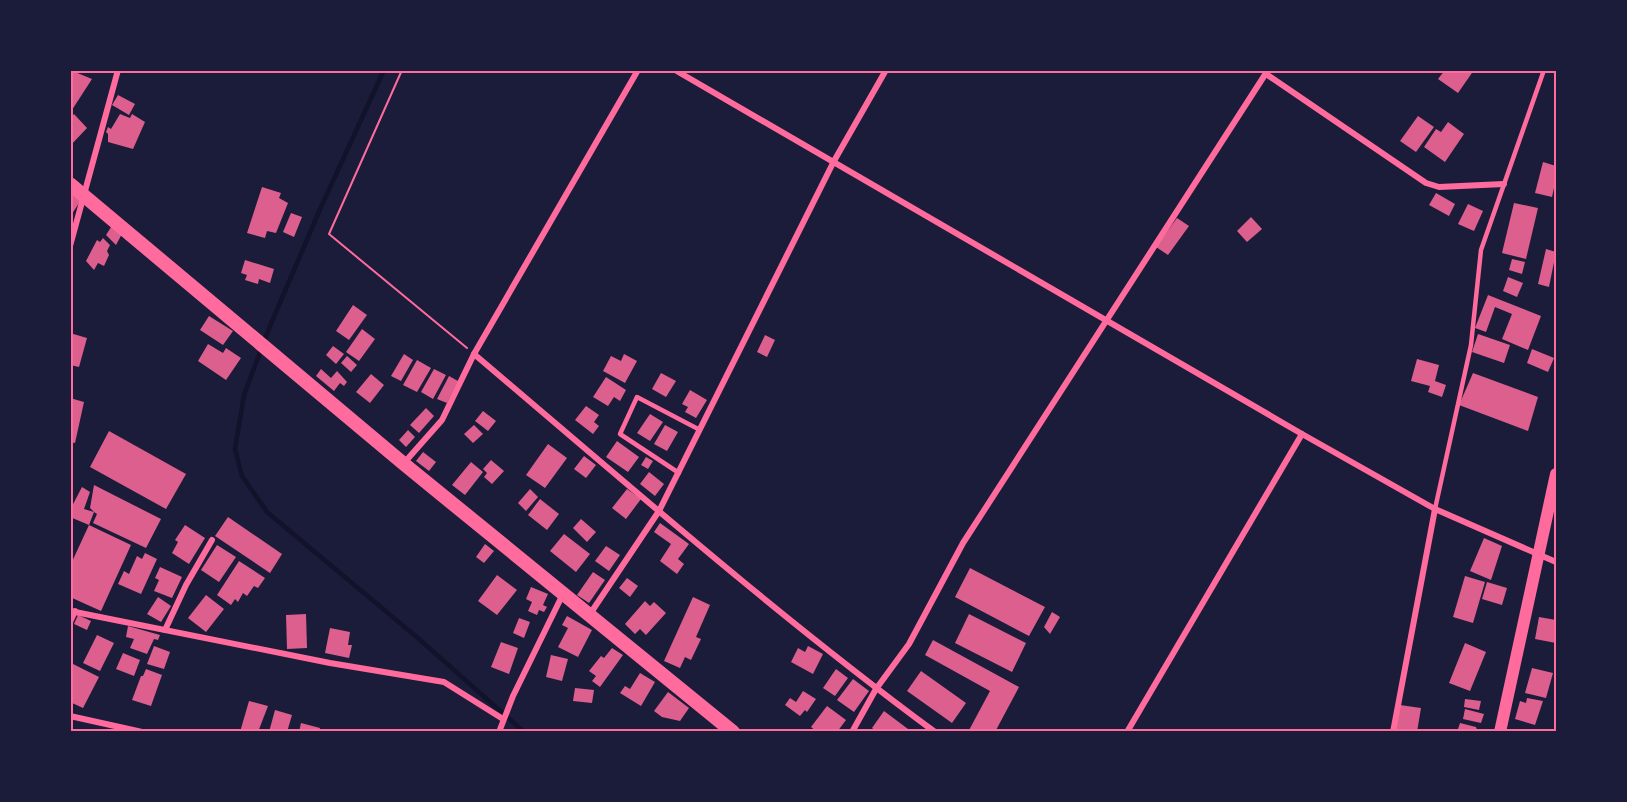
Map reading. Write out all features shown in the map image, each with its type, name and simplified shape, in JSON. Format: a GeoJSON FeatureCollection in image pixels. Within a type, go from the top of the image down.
{"type":"FeatureCollection","features":[{"type":"Feature","properties":{"kind":"main road"},"geometry":{"type":"LineString","coordinates":[[70,184],[404,464],[733,732]]}},
{"type":"Feature","properties":{"kind":"main road"},"geometry":{"type":"LineString","coordinates":[[1500,732],[1557,474]]}},
{"type":"Feature","properties":{"kind":"street"},"geometry":{"type":"LineString","coordinates":[[70,246],[118,70]]}},
{"type":"Feature","properties":{"kind":"street"},"geometry":{"type":"LineString","coordinates":[[404,464],[442,420],[474,354],[638,70]]}},
{"type":"Feature","properties":{"kind":"street"},"geometry":{"type":"LineString","coordinates":[[675,70],[1435,509],[1557,562]]}},
{"type":"Feature","properties":{"kind":"street"},"geometry":{"type":"LineString","coordinates":[[589,614],[659,511],[834,161],[886,70]]}},
{"type":"Feature","properties":{"kind":"street"},"geometry":{"type":"LineString","coordinates":[[852,732],[876,689],[909,644],[963,543],[1267,72],[1426,183],[1439,187],[1504,184]]}},
{"type":"Feature","properties":{"kind":"street"},"geometry":{"type":"LineString","coordinates":[[474,354],[759,595],[876,689],[934,732]]}},
{"type":"Feature","properties":{"kind":"street"},"geometry":{"type":"LineString","coordinates":[[1127,732],[1302,434]]}},
{"type":"Feature","properties":{"kind":"street"},"geometry":{"type":"LineString","coordinates":[[1393,732],[1435,509]]}},
{"type":"Feature","properties":{"kind":"street"},"geometry":{"type":"LineString","coordinates":[[165,630],[186,585],[212,540]]}},
{"type":"Feature","properties":{"kind":"street"},"geometry":{"type":"LineString","coordinates":[[499,732],[513,696],[564,593]]}},
{"type":"Feature","properties":{"kind":"street"},"geometry":{"type":"LineString","coordinates":[[70,622],[73,611],[330,663],[444,682],[503,719]]}},
{"type":"Feature","properties":{"kind":"street"},"geometry":{"type":"LineString","coordinates":[[70,716],[142,732]]}},
{"type":"Feature","properties":{"kind":"lane"},"geometry":{"type":"LineString","coordinates":[[1435,509],[1471,345],[1481,250],[1544,70]]}},
{"type":"Feature","properties":{"kind":"lane"},"geometry":{"type":"LineString","coordinates":[[679,473],[620,434],[637,397],[700,430]]}},
{"type":"Feature","properties":{"kind":"path"},"geometry":{"type":"LineString","coordinates":[[402,70],[329,234],[474,354]]}},
{"type":"Feature","properties":{"kind":"building"},"geometry":{"type":"Polygon","coordinates":[[[70,70],[92,79],[70,113],[70,70]]]}},
{"type":"Feature","properties":{"kind":"building"},"geometry":{"type":"Polygon","coordinates":[[[1445,70],[1474,70],[1458,93],[1438,79],[1445,70]]]}},
{"type":"Feature","properties":{"kind":"building"},"geometry":{"type":"Polygon","coordinates":[[[118,95],[135,104],[129,115],[112,105],[118,95]]]}},
{"type":"Feature","properties":{"kind":"building"},"geometry":{"type":"Polygon","coordinates":[[[74,114],[87,128],[70,146],[70,119],[74,114]]]}},
{"type":"Feature","properties":{"kind":"building"},"geometry":{"type":"Polygon","coordinates":[[[120,114],[130,118],[132,114],[145,122],[133,149],[108,142],[106,132],[108,127],[111,129],[120,114]]]}},
{"type":"Feature","properties":{"kind":"building"},"geometry":{"type":"Polygon","coordinates":[[[1418,116],[1434,127],[1416,152],[1400,141],[1418,116]]]}},
{"type":"Feature","properties":{"kind":"building"},"geometry":{"type":"Polygon","coordinates":[[[1448,122],[1464,134],[1445,162],[1424,147],[1436,129],[1441,132],[1448,122]]]}},
{"type":"Feature","properties":{"kind":"building"},"geometry":{"type":"Polygon","coordinates":[[[1543,162],[1556,166],[1552,197],[1535,193],[1543,162]]]}},
{"type":"Feature","properties":{"kind":"building"},"geometry":{"type":"Polygon","coordinates":[[[262,187],[281,193],[279,198],[288,203],[276,233],[267,231],[265,238],[247,233],[262,187]]]}},
{"type":"Feature","properties":{"kind":"building"},"geometry":{"type":"Polygon","coordinates":[[[70,192],[81,200],[70,217],[70,192]]]}},
{"type":"Feature","properties":{"kind":"building"},"geometry":{"type":"Polygon","coordinates":[[[1436,193],[1455,204],[1449,216],[1429,205],[1436,193]]]}},
{"type":"Feature","properties":{"kind":"building"},"geometry":{"type":"Polygon","coordinates":[[[1514,203],[1538,208],[1526,259],[1502,253],[1514,203]]]}},
{"type":"Feature","properties":{"kind":"building"},"geometry":{"type":"Polygon","coordinates":[[[1468,204],[1483,211],[1474,231],[1458,224],[1468,204]]]}},
{"type":"Feature","properties":{"kind":"building"},"geometry":{"type":"Polygon","coordinates":[[[291,213],[302,217],[294,237],[283,232],[291,213]]]}},
{"type":"Feature","properties":{"kind":"building"},"geometry":{"type":"Polygon","coordinates":[[[1251,217],[1262,229],[1247,242],[1237,231],[1251,217]]]}},
{"type":"Feature","properties":{"kind":"building"},"geometry":{"type":"Polygon","coordinates":[[[1177,218],[1189,226],[1168,255],[1156,247],[1177,218]]]}},
{"type":"Feature","properties":{"kind":"building"},"geometry":{"type":"Polygon","coordinates":[[[113,224],[123,232],[116,245],[106,235],[113,224]]]}},
{"type":"Feature","properties":{"kind":"building"},"geometry":{"type":"Polygon","coordinates":[[[103,238],[110,245],[107,251],[109,255],[104,266],[98,263],[94,270],[86,261],[97,240],[100,242],[103,238]]]}},
{"type":"Feature","properties":{"kind":"building"},"geometry":{"type":"Polygon","coordinates":[[[1546,249],[1556,252],[1549,287],[1538,284],[1546,249]]]}},
{"type":"Feature","properties":{"kind":"building"},"geometry":{"type":"Polygon","coordinates":[[[1512,259],[1525,262],[1522,274],[1509,270],[1512,259]]]}},
{"type":"Feature","properties":{"kind":"building"},"geometry":{"type":"Polygon","coordinates":[[[245,260],[274,269],[270,283],[259,279],[258,284],[245,280],[247,275],[241,273],[245,260]]]}},
{"type":"Feature","properties":{"kind":"building"},"geometry":{"type":"Polygon","coordinates":[[[1508,277],[1523,283],[1517,297],[1503,291],[1508,277]]]}},
{"type":"Feature","properties":{"kind":"building"},"geometry":{"type":"Polygon","coordinates":[[[1488,295],[1541,316],[1528,350],[1502,339],[1512,314],[1495,307],[1486,332],[1475,328],[1488,295]]]}},
{"type":"Feature","properties":{"kind":"building"},"geometry":{"type":"Polygon","coordinates":[[[353,305],[367,315],[349,340],[336,331],[353,305]]]}},
{"type":"Feature","properties":{"kind":"building"},"geometry":{"type":"Polygon","coordinates":[[[209,316],[233,331],[223,345],[200,330],[209,316]]]}},
{"type":"Feature","properties":{"kind":"building"},"geometry":{"type":"Polygon","coordinates":[[[362,329],[375,339],[359,361],[346,352],[362,329]]]}},
{"type":"Feature","properties":{"kind":"building"},"geometry":{"type":"Polygon","coordinates":[[[70,333],[87,338],[79,367],[70,365],[70,333]]]}},
{"type":"Feature","properties":{"kind":"building"},"geometry":{"type":"Polygon","coordinates":[[[1478,334],[1510,345],[1504,363],[1472,352],[1478,334]]]}},
{"type":"Feature","properties":{"kind":"building"},"geometry":{"type":"Polygon","coordinates":[[[765,335],[775,340],[767,357],[757,352],[765,335]]]}},
{"type":"Feature","properties":{"kind":"building"},"geometry":{"type":"Polygon","coordinates":[[[208,344],[223,353],[226,348],[241,358],[226,380],[198,361],[208,344]]]}},
{"type":"Feature","properties":{"kind":"building"},"geometry":{"type":"Polygon","coordinates":[[[333,346],[344,354],[336,364],[326,355],[333,346]]]}},
{"type":"Feature","properties":{"kind":"building"},"geometry":{"type":"Polygon","coordinates":[[[1532,349],[1554,358],[1548,372],[1527,363],[1532,349]]]}},
{"type":"Feature","properties":{"kind":"building"},"geometry":{"type":"Polygon","coordinates":[[[404,354],[413,360],[401,381],[391,376],[404,354]]]}},
{"type":"Feature","properties":{"kind":"building"},"geometry":{"type":"Polygon","coordinates":[[[624,354],[637,361],[625,383],[603,371],[611,356],[621,361],[624,354]]]}},
{"type":"Feature","properties":{"kind":"building"},"geometry":{"type":"Polygon","coordinates":[[[347,356],[357,365],[351,372],[341,363],[347,356]]]}},
{"type":"Feature","properties":{"kind":"building"},"geometry":{"type":"Polygon","coordinates":[[[1417,359],[1439,365],[1435,381],[1446,385],[1442,397],[1428,392],[1430,386],[1411,381],[1417,359]]]}},
{"type":"Feature","properties":{"kind":"building"},"geometry":{"type":"Polygon","coordinates":[[[417,360],[431,368],[417,392],[403,385],[417,360]]]}},
{"type":"Feature","properties":{"kind":"building"},"geometry":{"type":"Polygon","coordinates":[[[321,369],[331,378],[337,371],[347,382],[344,386],[340,383],[334,391],[316,376],[321,369]]]}},
{"type":"Feature","properties":{"kind":"building"},"geometry":{"type":"Polygon","coordinates":[[[434,369],[446,375],[433,399],[421,392],[434,369]]]}},
{"type":"Feature","properties":{"kind":"building"},"geometry":{"type":"Polygon","coordinates":[[[661,373],[676,381],[666,397],[652,389],[661,373]]]}},
{"type":"Feature","properties":{"kind":"building"},"geometry":{"type":"Polygon","coordinates":[[[1473,373],[1538,397],[1528,431],[1459,405],[1473,373]]]}},
{"type":"Feature","properties":{"kind":"building"},"geometry":{"type":"Polygon","coordinates":[[[371,374],[384,385],[370,403],[356,392],[371,374]]]}},
{"type":"Feature","properties":{"kind":"building"},"geometry":{"type":"Polygon","coordinates":[[[449,376],[458,381],[447,403],[437,399],[449,376]]]}},
{"type":"Feature","properties":{"kind":"building"},"geometry":{"type":"Polygon","coordinates":[[[606,377],[626,390],[620,401],[614,397],[608,406],[593,397],[606,377]]]}},
{"type":"Feature","properties":{"kind":"building"},"geometry":{"type":"Polygon","coordinates":[[[690,390],[707,400],[696,418],[685,412],[688,407],[682,404],[690,390]]]}},
{"type":"Feature","properties":{"kind":"building"},"geometry":{"type":"Polygon","coordinates":[[[70,398],[84,402],[75,443],[70,442],[70,398]]]}},
{"type":"Feature","properties":{"kind":"building"},"geometry":{"type":"Polygon","coordinates":[[[586,406],[599,415],[594,422],[599,426],[593,434],[575,420],[586,406]]]}},
{"type":"Feature","properties":{"kind":"building"},"geometry":{"type":"Polygon","coordinates":[[[426,408],[434,416],[419,433],[410,425],[426,408]]]}},
{"type":"Feature","properties":{"kind":"building"},"geometry":{"type":"Polygon","coordinates":[[[483,411],[496,421],[488,431],[475,421],[483,411]]]}},
{"type":"Feature","properties":{"kind":"building"},"geometry":{"type":"Polygon","coordinates":[[[650,414],[663,422],[650,441],[637,433],[650,414]]]}},
{"type":"Feature","properties":{"kind":"building"},"geometry":{"type":"Polygon","coordinates":[[[474,425],[483,434],[473,443],[464,434],[474,425]]]}},
{"type":"Feature","properties":{"kind":"building"},"geometry":{"type":"Polygon","coordinates":[[[665,425],[678,432],[667,451],[654,444],[665,425]]]}},
{"type":"Feature","properties":{"kind":"building"},"geometry":{"type":"Polygon","coordinates":[[[408,430],[415,437],[406,447],[399,440],[408,430]]]}},
{"type":"Feature","properties":{"kind":"building"},"geometry":{"type":"Polygon","coordinates":[[[109,431],[186,474],[166,509],[90,467],[109,431]]]}},
{"type":"Feature","properties":{"kind":"building"},"geometry":{"type":"Polygon","coordinates":[[[617,441],[639,457],[628,472],[606,457],[617,441]]]}},
{"type":"Feature","properties":{"kind":"building"},"geometry":{"type":"Polygon","coordinates":[[[548,444],[567,458],[545,488],[526,475],[548,444]]]}},
{"type":"Feature","properties":{"kind":"building"},"geometry":{"type":"Polygon","coordinates":[[[423,452],[436,462],[429,471],[416,461],[423,452]]]}},
{"type":"Feature","properties":{"kind":"building"},"geometry":{"type":"Polygon","coordinates":[[[584,456],[596,465],[586,478],[574,469],[584,456]]]}},
{"type":"Feature","properties":{"kind":"building"},"geometry":{"type":"Polygon","coordinates":[[[646,457],[653,461],[648,469],[641,465],[646,457]]]}},
{"type":"Feature","properties":{"kind":"building"},"geometry":{"type":"Polygon","coordinates":[[[491,460],[504,471],[492,484],[484,477],[487,473],[483,469],[491,460]]]}},
{"type":"Feature","properties":{"kind":"building"},"geometry":{"type":"Polygon","coordinates":[[[471,462],[483,472],[465,495],[452,485],[471,462]]]}},
{"type":"Feature","properties":{"kind":"building"},"geometry":{"type":"Polygon","coordinates":[[[649,472],[664,484],[655,496],[640,484],[649,472]]]}},
{"type":"Feature","properties":{"kind":"building"},"geometry":{"type":"Polygon","coordinates":[[[94,485],[161,519],[146,548],[93,523],[97,514],[90,508],[94,485]]]}},
{"type":"Feature","properties":{"kind":"building"},"geometry":{"type":"Polygon","coordinates":[[[82,487],[90,492],[84,509],[94,512],[89,525],[70,517],[70,510],[82,487]]]}},
{"type":"Feature","properties":{"kind":"building"},"geometry":{"type":"Polygon","coordinates":[[[530,489],[538,497],[526,511],[518,503],[530,489]]]}},
{"type":"Feature","properties":{"kind":"building"},"geometry":{"type":"Polygon","coordinates":[[[627,489],[641,499],[626,519],[612,508],[627,489]]]}},
{"type":"Feature","properties":{"kind":"building"},"geometry":{"type":"Polygon","coordinates":[[[540,499],[559,514],[547,530],[528,515],[540,499]]]}},
{"type":"Feature","properties":{"kind":"building"},"geometry":{"type":"Polygon","coordinates":[[[228,517],[282,554],[270,573],[215,536],[228,517]]]}},
{"type":"Feature","properties":{"kind":"building"},"geometry":{"type":"Polygon","coordinates":[[[581,519],[596,532],[587,542],[573,528],[581,519]]]}},
{"type":"Feature","properties":{"kind":"building"},"geometry":{"type":"Polygon","coordinates":[[[660,523],[689,544],[678,559],[684,564],[677,574],[660,561],[671,544],[654,532],[660,523]]]}},
{"type":"Feature","properties":{"kind":"building"},"geometry":{"type":"Polygon","coordinates":[[[89,525],[131,545],[101,611],[70,597],[70,566],[89,525]]]}},
{"type":"Feature","properties":{"kind":"building"},"geometry":{"type":"Polygon","coordinates":[[[185,525],[205,538],[189,564],[172,553],[178,542],[175,540],[185,525]]]}},
{"type":"Feature","properties":{"kind":"building"},"geometry":{"type":"Polygon","coordinates":[[[564,534],[590,554],[576,572],[550,551],[564,534]]]}},
{"type":"Feature","properties":{"kind":"building"},"geometry":{"type":"Polygon","coordinates":[[[1484,538],[1502,546],[1491,580],[1470,571],[1484,538]]]}},
{"type":"Feature","properties":{"kind":"building"},"geometry":{"type":"Polygon","coordinates":[[[485,544],[494,551],[484,563],[476,557],[485,544]]]}},
{"type":"Feature","properties":{"kind":"building"},"geometry":{"type":"Polygon","coordinates":[[[217,545],[236,557],[219,582],[201,570],[217,545]]]}},
{"type":"Feature","properties":{"kind":"building"},"geometry":{"type":"Polygon","coordinates":[[[606,546],[620,555],[609,571],[595,561],[606,546]]]}},
{"type":"Feature","properties":{"kind":"building"},"geometry":{"type":"Polygon","coordinates":[[[145,553],[157,559],[141,594],[118,584],[124,571],[129,574],[137,556],[142,559],[145,553]]]}},
{"type":"Feature","properties":{"kind":"building"},"geometry":{"type":"Polygon","coordinates":[[[239,561],[265,578],[258,588],[254,586],[247,596],[243,593],[238,602],[235,599],[231,605],[217,595],[239,561]]]}},
{"type":"Feature","properties":{"kind":"building"},"geometry":{"type":"Polygon","coordinates":[[[160,567],[182,577],[172,598],[154,591],[159,580],[155,578],[160,567]]]}},
{"type":"Feature","properties":{"kind":"building"},"geometry":{"type":"Polygon","coordinates":[[[970,568],[1045,607],[1029,636],[955,597],[970,568]]]}},
{"type":"Feature","properties":{"kind":"building"},"geometry":{"type":"Polygon","coordinates":[[[593,572],[605,580],[589,603],[577,595],[593,572]]]}},
{"type":"Feature","properties":{"kind":"building"},"geometry":{"type":"Polygon","coordinates":[[[497,575],[517,590],[497,615],[478,601],[497,575]]]}},
{"type":"Feature","properties":{"kind":"building"},"geometry":{"type":"Polygon","coordinates":[[[1465,576],[1485,582],[1473,623],[1453,617],[1465,576]]]}},
{"type":"Feature","properties":{"kind":"building"},"geometry":{"type":"Polygon","coordinates":[[[627,578],[638,586],[630,597],[619,588],[627,578]]]}},
{"type":"Feature","properties":{"kind":"building"},"geometry":{"type":"Polygon","coordinates":[[[1487,582],[1507,588],[1502,605],[1482,599],[1487,582]]]}},
{"type":"Feature","properties":{"kind":"building"},"geometry":{"type":"Polygon","coordinates":[[[531,587],[548,594],[543,605],[547,607],[544,612],[539,610],[537,615],[528,611],[532,602],[526,599],[531,587]]]}},
{"type":"Feature","properties":{"kind":"building"},"geometry":{"type":"Polygon","coordinates":[[[206,595],[224,609],[206,632],[188,618],[206,595]]]}},
{"type":"Feature","properties":{"kind":"building"},"geometry":{"type":"Polygon","coordinates":[[[158,597],[171,606],[161,622],[147,614],[158,597]]]}},
{"type":"Feature","properties":{"kind":"building"},"geometry":{"type":"Polygon","coordinates":[[[693,597],[710,605],[696,637],[701,639],[691,660],[685,657],[680,668],[664,661],[693,597]]]}},
{"type":"Feature","properties":{"kind":"building"},"geometry":{"type":"Polygon","coordinates":[[[645,601],[650,606],[654,602],[666,613],[646,635],[640,629],[635,634],[625,624],[645,601]]]}},
{"type":"Feature","properties":{"kind":"building"},"geometry":{"type":"Polygon","coordinates":[[[1052,612],[1060,617],[1050,634],[1044,627],[1052,612]]]}},
{"type":"Feature","properties":{"kind":"building"},"geometry":{"type":"Polygon","coordinates":[[[306,614],[307,648],[287,649],[286,615],[306,614]]]}},
{"type":"Feature","properties":{"kind":"building"},"geometry":{"type":"Polygon","coordinates":[[[969,614],[1026,643],[1012,672],[955,643],[969,614]]]}},
{"type":"Feature","properties":{"kind":"building"},"geometry":{"type":"Polygon","coordinates":[[[78,615],[91,621],[87,630],[74,624],[78,615]]]}},
{"type":"Feature","properties":{"kind":"building"},"geometry":{"type":"Polygon","coordinates":[[[567,616],[592,630],[578,657],[558,647],[568,628],[562,625],[567,616]]]}},
{"type":"Feature","properties":{"kind":"building"},"geometry":{"type":"Polygon","coordinates":[[[1539,617],[1556,620],[1556,643],[1535,639],[1539,617]]]}},
{"type":"Feature","properties":{"kind":"building"},"geometry":{"type":"Polygon","coordinates":[[[519,618],[530,622],[524,638],[513,633],[519,618]]]}},
{"type":"Feature","properties":{"kind":"building"},"geometry":{"type":"Polygon","coordinates":[[[128,626],[160,635],[158,640],[154,639],[147,654],[130,648],[134,639],[126,637],[128,626]]]}},
{"type":"Feature","properties":{"kind":"building"},"geometry":{"type":"Polygon","coordinates":[[[330,628],[350,632],[348,645],[352,645],[349,658],[325,653],[330,628]]]}},
{"type":"Feature","properties":{"kind":"building"},"geometry":{"type":"Polygon","coordinates":[[[97,635],[114,643],[100,671],[83,663],[97,635]]]}},
{"type":"Feature","properties":{"kind":"building"},"geometry":{"type":"Polygon","coordinates":[[[933,640],[1019,687],[995,732],[968,732],[990,691],[925,655],[933,640]]]}},
{"type":"Feature","properties":{"kind":"building"},"geometry":{"type":"Polygon","coordinates":[[[501,642],[518,648],[509,674],[491,667],[501,642]]]}},
{"type":"Feature","properties":{"kind":"building"},"geometry":{"type":"Polygon","coordinates":[[[1465,643],[1486,652],[1470,691],[1449,683],[1465,643]]]}},
{"type":"Feature","properties":{"kind":"building"},"geometry":{"type":"Polygon","coordinates":[[[154,646],[170,652],[164,669],[147,664],[154,646]]]}},
{"type":"Feature","properties":{"kind":"building"},"geometry":{"type":"Polygon","coordinates":[[[808,646],[823,654],[813,674],[791,662],[798,648],[805,652],[808,646]]]}},
{"type":"Feature","properties":{"kind":"building"},"geometry":{"type":"Polygon","coordinates":[[[612,648],[623,655],[600,687],[592,681],[596,676],[589,671],[601,656],[604,658],[612,648]]]}},
{"type":"Feature","properties":{"kind":"building"},"geometry":{"type":"Polygon","coordinates":[[[123,653],[140,660],[134,676],[116,669],[123,653]]]}},
{"type":"Feature","properties":{"kind":"building"},"geometry":{"type":"Polygon","coordinates":[[[551,655],[568,659],[562,681],[546,677],[551,655]]]}},
{"type":"Feature","properties":{"kind":"building"},"geometry":{"type":"Polygon","coordinates":[[[73,664],[99,677],[83,708],[70,702],[70,669],[73,664]]]}},
{"type":"Feature","properties":{"kind":"building"},"geometry":{"type":"Polygon","coordinates":[[[1532,668],[1553,673],[1546,698],[1525,693],[1532,668]]]}},
{"type":"Feature","properties":{"kind":"building"},"geometry":{"type":"Polygon","coordinates":[[[146,669],[162,675],[151,706],[132,700],[146,669]]]}},
{"type":"Feature","properties":{"kind":"building"},"geometry":{"type":"Polygon","coordinates":[[[836,669],[848,678],[835,696],[823,688],[836,669]]]}},
{"type":"Feature","properties":{"kind":"building"},"geometry":{"type":"Polygon","coordinates":[[[921,671],[966,703],[952,723],[907,691],[921,671]]]}},
{"type":"Feature","properties":{"kind":"building"},"geometry":{"type":"Polygon","coordinates":[[[640,673],[655,682],[641,706],[620,693],[625,686],[630,689],[640,673]]]}},
{"type":"Feature","properties":{"kind":"building"},"geometry":{"type":"Polygon","coordinates":[[[853,679],[869,691],[854,712],[837,700],[853,679]]]}},
{"type":"Feature","properties":{"kind":"building"},"geometry":{"type":"Polygon","coordinates":[[[575,688],[594,690],[592,703],[573,701],[575,688]]]}},
{"type":"Feature","properties":{"kind":"building"},"geometry":{"type":"Polygon","coordinates":[[[803,691],[816,699],[807,712],[805,710],[800,716],[785,705],[790,698],[796,702],[803,691]]]}},
{"type":"Feature","properties":{"kind":"building"},"geometry":{"type":"Polygon","coordinates":[[[668,692],[689,708],[680,721],[662,717],[654,711],[668,692]]]}},
{"type":"Feature","properties":{"kind":"building"},"geometry":{"type":"Polygon","coordinates":[[[1527,698],[1543,701],[1535,725],[1515,719],[1520,701],[1526,703],[1527,698]]]}},
{"type":"Feature","properties":{"kind":"building"},"geometry":{"type":"Polygon","coordinates":[[[1465,699],[1481,701],[1479,710],[1464,707],[1465,699]]]}},
{"type":"Feature","properties":{"kind":"building"},"geometry":{"type":"Polygon","coordinates":[[[249,701],[268,706],[258,732],[240,732],[249,701]]]}},
{"type":"Feature","properties":{"kind":"building"},"geometry":{"type":"Polygon","coordinates":[[[1400,705],[1421,708],[1417,732],[1395,732],[1400,705]]]}},
{"type":"Feature","properties":{"kind":"building"},"geometry":{"type":"Polygon","coordinates":[[[827,706],[846,720],[837,732],[817,732],[811,727],[827,706]]]}},
{"type":"Feature","properties":{"kind":"building"},"geometry":{"type":"Polygon","coordinates":[[[1465,709],[1484,714],[1481,723],[1463,719],[1465,709]]]}},
{"type":"Feature","properties":{"kind":"building"},"geometry":{"type":"Polygon","coordinates":[[[275,710],[292,715],[287,732],[269,732],[275,710]]]}},
{"type":"Feature","properties":{"kind":"building"},"geometry":{"type":"Polygon","coordinates":[[[884,711],[912,732],[877,732],[872,728],[884,711]]]}},
{"type":"Feature","properties":{"kind":"building"},"geometry":{"type":"Polygon","coordinates":[[[301,723],[320,728],[319,732],[299,732],[301,723]]]}},
{"type":"Feature","properties":{"kind":"building"},"geometry":{"type":"Polygon","coordinates":[[[1460,723],[1476,727],[1478,732],[1457,732],[1460,723]]]}},
{"type":"Feature","properties":{"kind":"waterway"},"geometry":{"type":"LineString","coordinates":[[384,70],[321,207],[270,326],[244,395],[235,449],[242,476],[267,512],[419,639],[524,732]]}}]}
